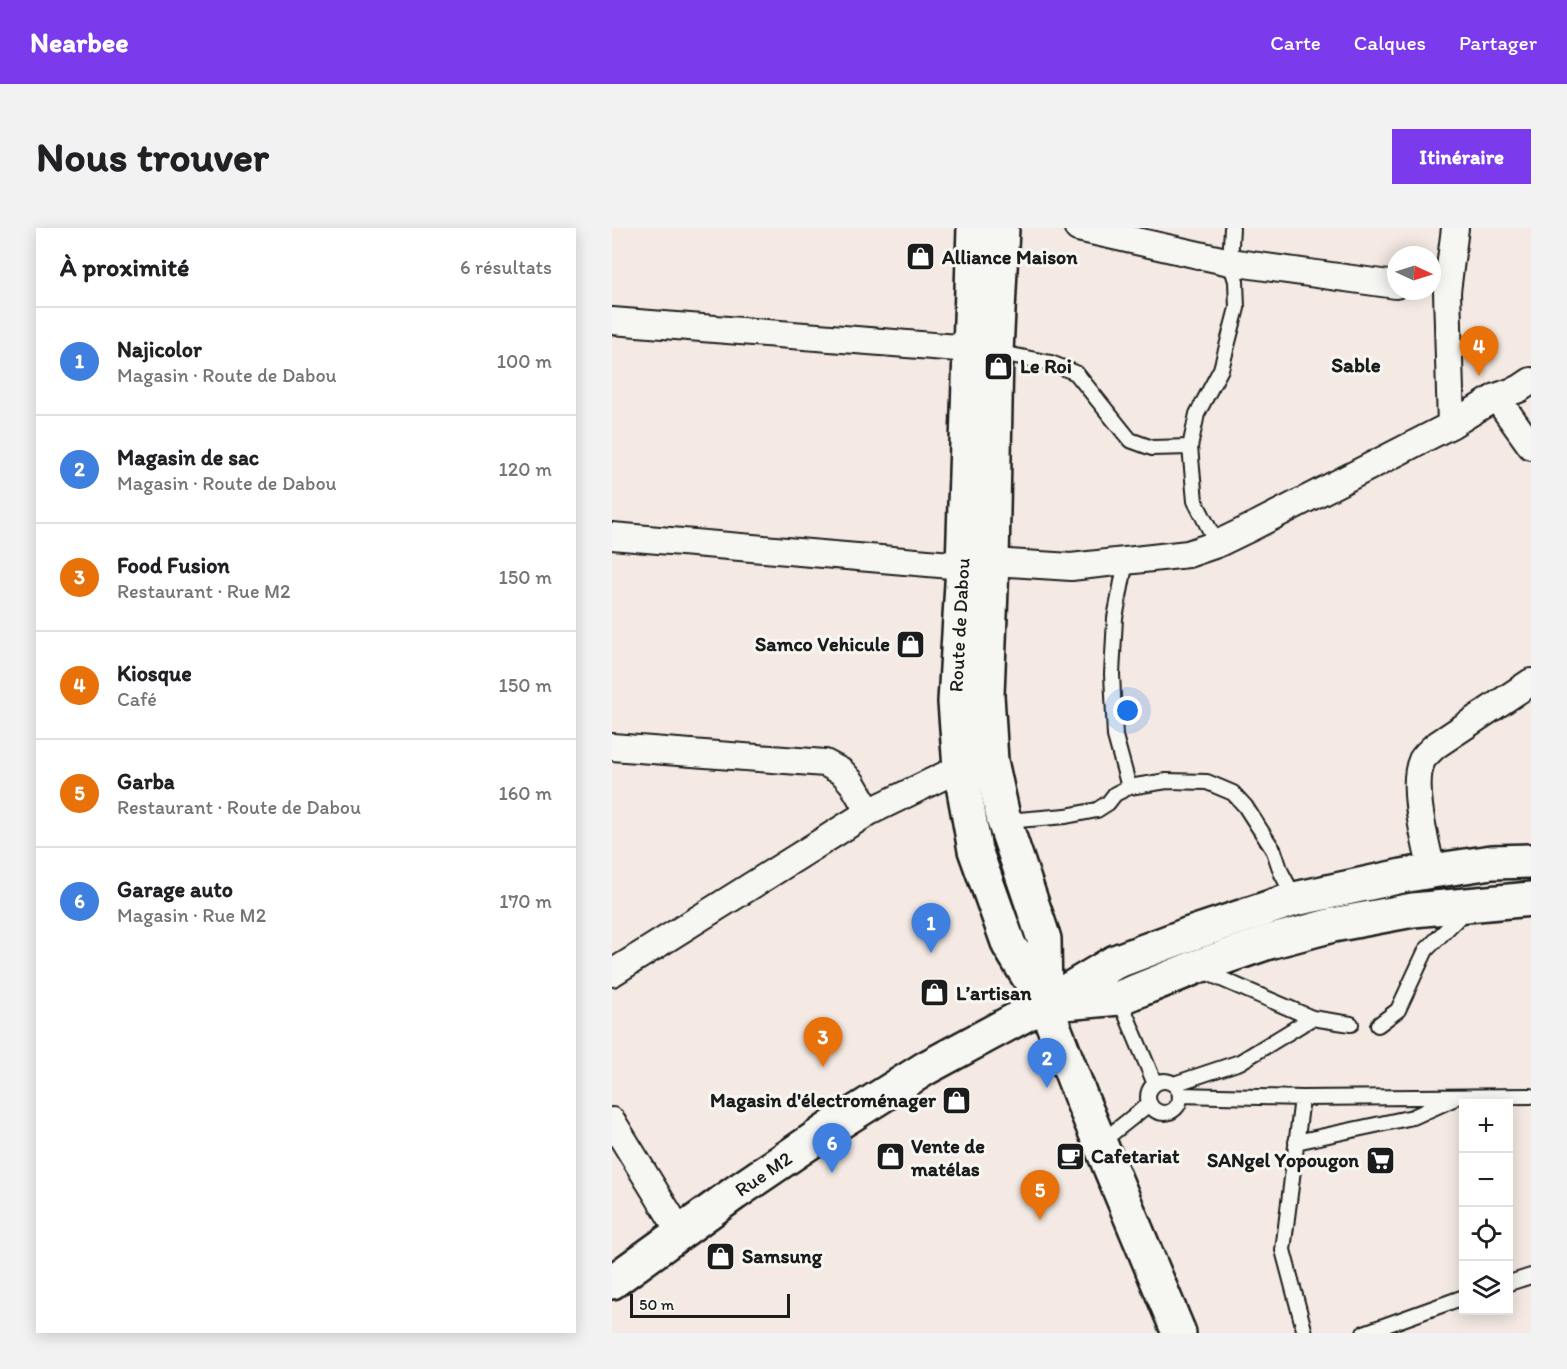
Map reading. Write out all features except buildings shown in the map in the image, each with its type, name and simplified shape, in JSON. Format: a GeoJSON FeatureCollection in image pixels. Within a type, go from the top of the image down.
{"type":"FeatureCollection","features":[{"type":"Feature","properties":{"kind":"street","name":"Route de Dabou"},"geometry":{"type":"LineString","coordinates":[[974,228],[983,350],[977,564],[991,761],[1004,821],[1044,939],[1046,1004]]}},
{"type":"Feature","properties":{"kind":"street","name":"Route de Dabou"},"geometry":{"type":"LineString","coordinates":[[983,350],[1002,228]]}},
{"type":"Feature","properties":{"kind":"street"},"geometry":{"type":"LineString","coordinates":[[1078,228],[1230,262],[1387,284]]}},
{"type":"Feature","properties":{"kind":"street"},"geometry":{"type":"LineString","coordinates":[[1441,287],[1455,228]]}},
{"type":"Feature","properties":{"kind":"street"},"geometry":{"type":"LineString","coordinates":[[1441,300],[1451,425]]}},
{"type":"Feature","properties":{"kind":"street"},"geometry":{"type":"LineString","coordinates":[[612,321],[983,350]]}},
{"type":"Feature","properties":{"kind":"street"},"geometry":{"type":"LineString","coordinates":[[612,536],[977,564],[1071,567],[1188,554],[1217,544],[1250,528],[1451,425],[1496,398],[1519,389],[1531,381]]}},
{"type":"Feature","properties":{"kind":"street"},"geometry":{"type":"LineString","coordinates":[[1496,398],[1531,446]]}},
{"type":"Feature","properties":{"kind":"street","name":"Route de Dabou"},"geometry":{"type":"LineString","coordinates":[[977,564],[955,702],[960,768],[975,850],[1009,945],[1046,1004],[1082,1100],[1179,1333]]}},
{"type":"Feature","properties":{"kind":"street"},"geometry":{"type":"LineString","coordinates":[[1432,871],[1421,818],[1418,780],[1423,759],[1435,746],[1531,682]]}},
{"type":"Feature","properties":{"kind":"street"},"geometry":{"type":"LineString","coordinates":[[612,747],[825,763],[842,771],[869,812]]}},
{"type":"Feature","properties":{"kind":"street"},"geometry":{"type":"LineString","coordinates":[[612,973],[869,812],[960,768]]}},
{"type":"Feature","properties":{"kind":"street","name":"Rue M2"},"geometry":{"type":"LineString","coordinates":[[612,1282],[774,1166],[860,1109],[926,1068],[1046,1004],[1115,962],[1294,899],[1432,871],[1492,862],[1531,861]]}},
{"type":"Feature","properties":{"kind":"street"},"geometry":{"type":"LineString","coordinates":[[1046,1004],[1119,998],[1196,967],[1269,942],[1333,925],[1413,910],[1531,899]]}},
{"type":"Feature","properties":{"kind":"street"},"geometry":{"type":"LineString","coordinates":[[612,1121],[680,1232]]}},
{"type":"Feature","properties":{"kind":"lane"},"geometry":{"type":"LineString","coordinates":[[1217,544],[1195,501],[1190,447],[1197,414],[1221,369],[1237,308],[1236,281],[1230,262],[1232,228]]}},
{"type":"Feature","properties":{"kind":"lane"},"geometry":{"type":"LineString","coordinates":[[983,350],[1051,363],[1076,373],[1130,440],[1152,447],[1190,447]]}},
{"type":"Feature","properties":{"kind":"lane"},"geometry":{"type":"LineString","coordinates":[[1126,561],[1115,618],[1112,674],[1115,736],[1128,787]]}},
{"type":"Feature","properties":{"kind":"lane"},"geometry":{"type":"LineString","coordinates":[[1004,821],[1066,816],[1096,810],[1108,803],[1115,794],[1128,787],[1167,781],[1207,782],[1233,793],[1245,806],[1274,851],[1294,899]]}},
{"type":"Feature","properties":{"kind":"lane"},"geometry":{"type":"LineString","coordinates":[[1378,1025],[1398,1010],[1426,950],[1472,903]]}},
{"type":"Feature","properties":{"kind":"lane"},"geometry":{"type":"LineString","coordinates":[[1196,967],[1312,1018],[1351,1024]]}},
{"type":"Feature","properties":{"kind":"lane"},"geometry":{"type":"LineString","coordinates":[[1119,998],[1155,1084]]}},
{"type":"Feature","properties":{"kind":"lane"},"geometry":{"type":"LineString","coordinates":[[1177,1090],[1240,1062],[1312,1018]]}},
{"type":"Feature","properties":{"kind":"lane"},"geometry":{"type":"LineString","coordinates":[[1161,1081],[1168,1081],[1177,1090],[1180,1102],[1172,1112],[1159,1113],[1149,1104],[1150,1089],[1161,1081]]}},
{"type":"Feature","properties":{"kind":"lane"},"geometry":{"type":"LineString","coordinates":[[1177,1090],[1302,1098],[1531,1096]]}},
{"type":"Feature","properties":{"kind":"lane"},"geometry":{"type":"LineString","coordinates":[[1296,1142],[1413,1118],[1458,1096]]}},
{"type":"Feature","properties":{"kind":"lane"},"geometry":{"type":"LineString","coordinates":[[1395,1121],[1404,1097]]}},
{"type":"Feature","properties":{"kind":"lane"},"geometry":{"type":"LineString","coordinates":[[1302,1098],[1283,1250],[1305,1333]]}},
{"type":"Feature","properties":{"kind":"lane"},"geometry":{"type":"LineString","coordinates":[[1100,1143],[1149,1104]]}},
{"type":"Feature","properties":{"kind":"lane"},"geometry":{"type":"LineString","coordinates":[[1513,1282],[1531,1276]]}},
{"type":"Feature","properties":{"kind":"lane"},"geometry":{"type":"LineString","coordinates":[[1364,1333],[1459,1299]]}},
{"type":"Feature","properties":{"kind":"place","name":"Alliance Maison"},"geometry":{"type":"Point","coordinates":[921,257]}},
{"type":"Feature","properties":{"kind":"place","name":"Le Roi"},"geometry":{"type":"Point","coordinates":[999,366]}},
{"type":"Feature","properties":{"kind":"place","name":"Kiosque"},"geometry":{"type":"Point","coordinates":[1479,376]}},
{"type":"Feature","properties":{"kind":"place","name":"Samco Vehicule"},"geometry":{"type":"Point","coordinates":[911,644]}},
{"type":"Feature","properties":{"kind":"place","name":"Najicolor"},"geometry":{"type":"Point","coordinates":[931,953]}},
{"type":"Feature","properties":{"kind":"place","name":"L’artisan"},"geometry":{"type":"Point","coordinates":[935,993]}},
{"type":"Feature","properties":{"kind":"place","name":"Food Fusion"},"geometry":{"type":"Point","coordinates":[823,1067]}},
{"type":"Feature","properties":{"kind":"place","name":"Magasin de sac"},"geometry":{"type":"Point","coordinates":[1047,1088]}},
{"type":"Feature","properties":{"kind":"place","name":"Magasin d'électroménager"},"geometry":{"type":"Point","coordinates":[957,1100]}},
{"type":"Feature","properties":{"kind":"place","name":"Cafetariat"},"geometry":{"type":"Point","coordinates":[1070,1156]}},
{"type":"Feature","properties":{"kind":"place","name":"Vente de matélas"},"geometry":{"type":"Point","coordinates":[890,1157]}},
{"type":"Feature","properties":{"kind":"place","name":"SANgel Yopougon"},"geometry":{"type":"Point","coordinates":[1380,1160]}},
{"type":"Feature","properties":{"kind":"place","name":"Garage auto"},"geometry":{"type":"Point","coordinates":[832,1173]}},
{"type":"Feature","properties":{"kind":"place","name":"Garba"},"geometry":{"type":"Point","coordinates":[1040,1220]}},
{"type":"Feature","properties":{"kind":"place","name":"Samsung"},"geometry":{"type":"Point","coordinates":[721,1256]}},
{"type":"Feature","properties":{"kind":"district","name":"Sable"},"geometry":{"type":"Point","coordinates":[1356,365]}}]}
